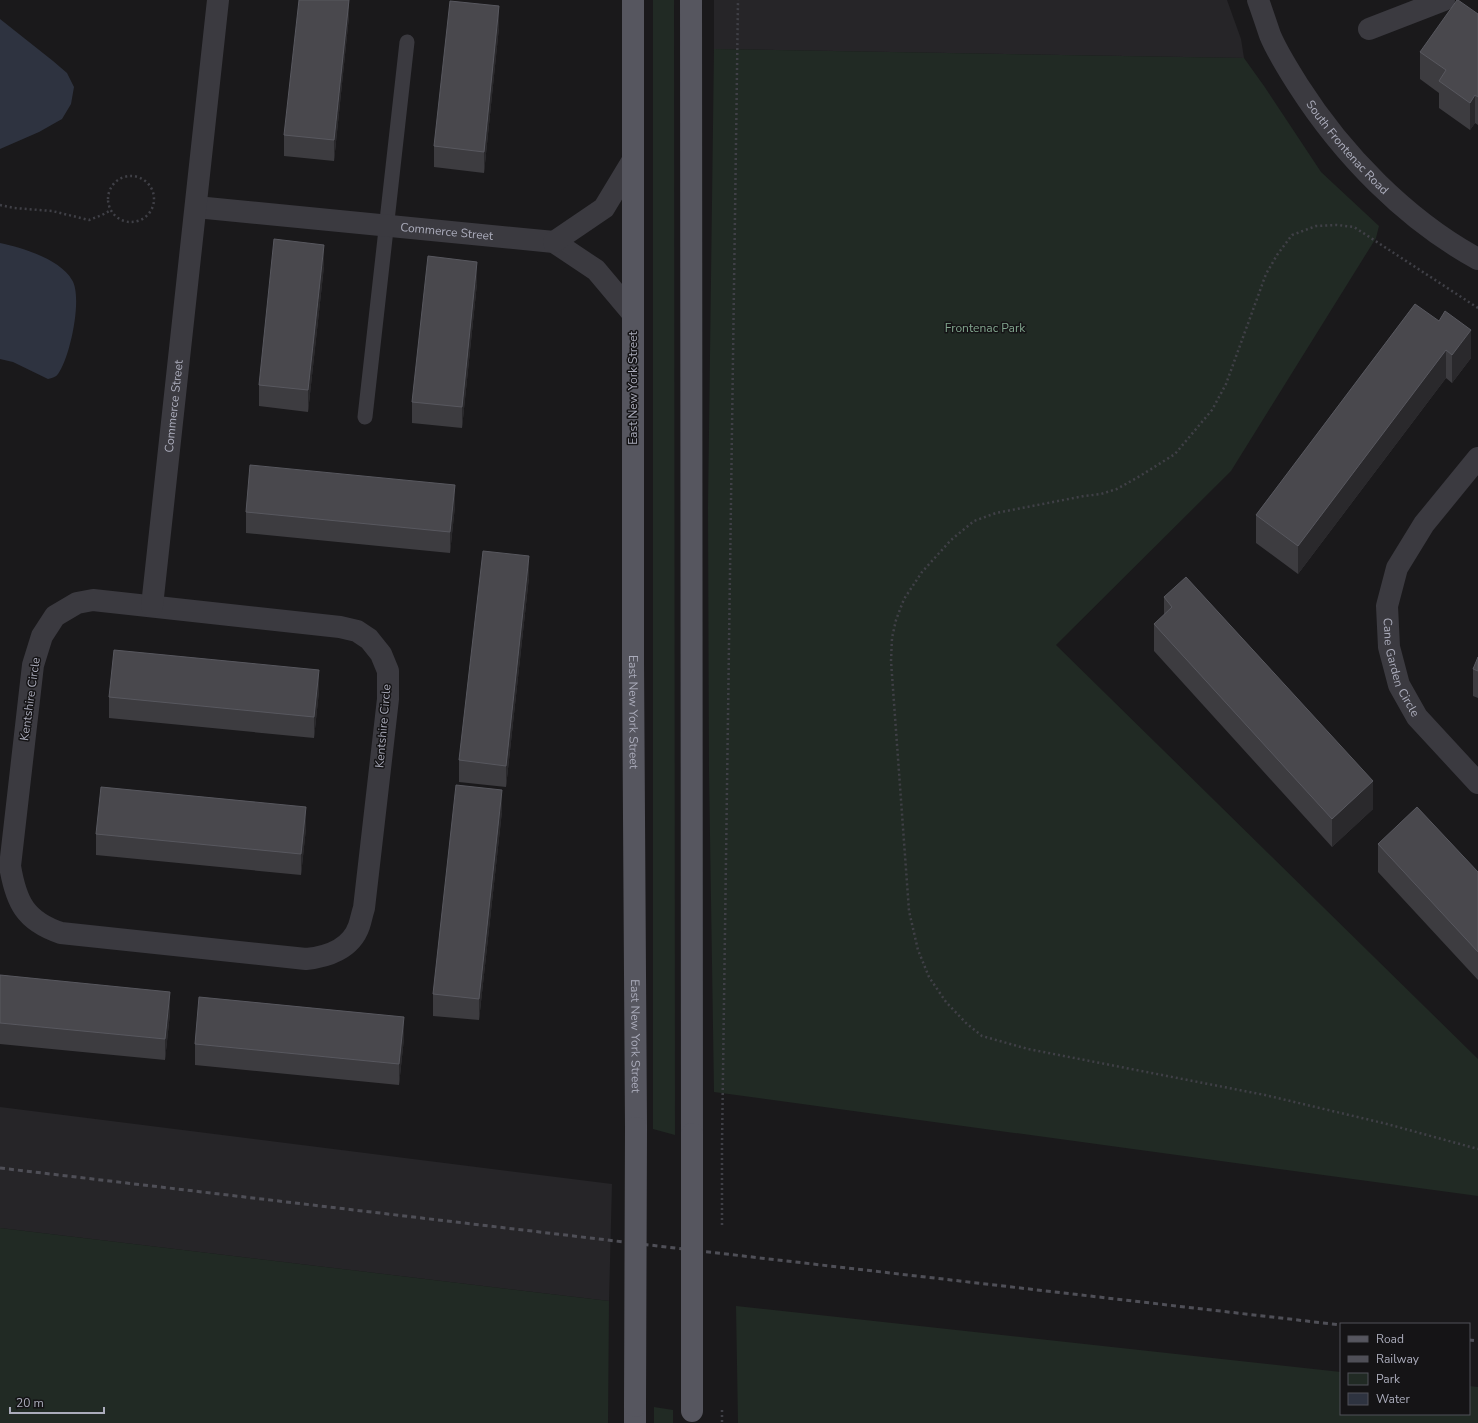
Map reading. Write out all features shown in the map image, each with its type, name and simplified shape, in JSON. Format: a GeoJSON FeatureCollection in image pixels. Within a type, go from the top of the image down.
{"type":"FeatureCollection","features":[{"type":"Feature","properties":{"kind":"main road","name":"East New York Street"},"geometry":{"type":"LineString","coordinates":[[633,0],[633,670],[636,1128],[635,1415]]}},
{"type":"Feature","properties":{"kind":"main road"},"geometry":{"type":"LineString","coordinates":[[691,0],[692,1417]]}},
{"type":"Feature","properties":{"kind":"street","name":"Commerce Street"},"geometry":{"type":"LineString","coordinates":[[152,606],[218,0]]}},
{"type":"Feature","properties":{"kind":"street","name":"South Frontenac Road"},"geometry":{"type":"LineString","coordinates":[[1258,0],[1270,36],[1287,67],[1326,126],[1357,163],[1418,220],[1478,259]]}},
{"type":"Feature","properties":{"kind":"street"},"geometry":{"type":"LineString","coordinates":[[1368,29],[1444,0]]}},
{"type":"Feature","properties":{"kind":"street"},"geometry":{"type":"LineString","coordinates":[[554,242],[604,208],[633,160]]}},
{"type":"Feature","properties":{"kind":"street","name":"Commerce Street"},"geometry":{"type":"LineString","coordinates":[[196,207],[554,242],[596,270],[633,314]]}},
{"type":"Feature","properties":{"kind":"street","name":"Cane Garden Circle"},"geometry":{"type":"LineString","coordinates":[[1478,458],[1424,524],[1397,568],[1387,606],[1389,647],[1399,685],[1417,717],[1478,783]]}},
{"type":"Feature","properties":{"kind":"street","name":"Kentshire Circle"},"geometry":{"type":"LineString","coordinates":[[93,600],[152,606],[340,627],[357,631],[369,639],[381,654],[388,671],[388,699],[364,908],[359,928],[349,942],[334,953],[320,958],[306,959],[61,933],[45,928],[29,915],[18,900],[13,885],[10,866],[33,665],[42,636],[55,616],[77,603],[93,600]]}},
{"type":"Feature","properties":{"kind":"lane"},"geometry":{"type":"LineString","coordinates":[[365,417],[407,42]]}},
{"type":"Feature","properties":{"kind":"path"},"geometry":{"type":"LineString","coordinates":[[722,1145],[738,0]]}},
{"type":"Feature","properties":{"kind":"path"},"geometry":{"type":"LineString","coordinates":[[130,176],[138,177],[150,186],[154,199],[150,213],[145,218],[132,222],[126,222],[114,215],[111,210],[108,202],[108,195],[116,182],[130,176]]}},
{"type":"Feature","properties":{"kind":"path"},"geometry":{"type":"LineString","coordinates":[[0,205],[14,208],[52,211],[89,220],[111,210]]}},
{"type":"Feature","properties":{"kind":"path"},"geometry":{"type":"LineString","coordinates":[[1478,308],[1354,227],[1338,225],[1316,226],[1292,236],[1277,255],[1266,274],[1226,384],[1212,410],[1175,454],[1117,489],[1101,494],[996,513],[974,521],[946,545],[922,572],[904,599],[896,620],[892,638],[891,661],[909,912],[918,950],[929,977],[946,1002],[966,1023],[982,1036],[1028,1049],[1265,1095],[1386,1124],[1478,1149]]}},
{"type":"Feature","properties":{"kind":"path"},"geometry":{"type":"LineString","coordinates":[[722,1407],[722,1423]]}},
{"type":"Feature","properties":{"kind":"shaded area"},"geometry":{"type":"Polygon","coordinates":[[[714,0],[1227,0],[1241,39],[1244,58],[714,49],[714,0]]]}},
{"type":"Feature","properties":{"kind":"shaded area"},"geometry":{"type":"Polygon","coordinates":[[[0,1107],[612,1184],[609,1301],[0,1228],[0,1107]]]}},
{"type":"Feature","properties":{"kind":"green space"},"geometry":{"type":"Polygon","coordinates":[[[653,0],[674,0],[675,1135],[653,1129],[653,0]]]}},
{"type":"Feature","properties":{"kind":"green space","name":"Frontenac Park"},"geometry":{"type":"Polygon","coordinates":[[[714,49],[1244,58],[1321,172],[1379,226],[1376,238],[1231,471],[1056,645],[1478,1059],[1478,1196],[714,1092],[709,772],[708,508],[714,49]]]}},
{"type":"Feature","properties":{"kind":"green space"},"geometry":{"type":"Polygon","coordinates":[[[0,1228],[609,1301],[608,1423],[0,1423],[0,1228]]]}},
{"type":"Feature","properties":{"kind":"green space"},"geometry":{"type":"Polygon","coordinates":[[[736,1306],[1340,1372],[1340,1415],[1470,1415],[1470,1386],[1478,1387],[1478,1423],[738,1423],[736,1306]]]}},
{"type":"Feature","properties":{"kind":"green space"},"geometry":{"type":"Polygon","coordinates":[[[654,1407],[673,1410],[673,1423],[654,1423],[654,1407]]]}},
{"type":"Feature","properties":{"kind":"water"},"geometry":{"type":"Polygon","coordinates":[[[0,19],[67,73],[74,87],[71,104],[62,119],[39,132],[0,149],[0,19]]]}},
{"type":"Feature","properties":{"kind":"water"},"geometry":{"type":"Polygon","coordinates":[[[0,243],[30,251],[50,260],[59,266],[72,280],[75,288],[76,300],[74,327],[67,355],[58,374],[54,377],[48,379],[13,362],[0,359],[0,243]]]}},
{"type":"Feature","properties":{"kind":"building"},"geometry":{"type":"Polygon","coordinates":[[[299,0],[349,0],[334,140],[284,135],[299,0]]]}},
{"type":"Feature","properties":{"kind":"building"},"geometry":{"type":"Polygon","coordinates":[[[1457,0],[1478,14],[1478,97],[1475,95],[1470,103],[1439,81],[1446,70],[1420,52],[1457,0]]]}},
{"type":"Feature","properties":{"kind":"building"},"geometry":{"type":"Polygon","coordinates":[[[450,1],[499,6],[484,152],[434,146],[450,1]]]}},
{"type":"Feature","properties":{"kind":"building"},"geometry":{"type":"Polygon","coordinates":[[[274,239],[324,245],[308,390],[259,385],[274,239]]]}},
{"type":"Feature","properties":{"kind":"building"},"geometry":{"type":"Polygon","coordinates":[[[428,256],[477,262],[462,407],[412,402],[428,256]]]}},
{"type":"Feature","properties":{"kind":"building"},"geometry":{"type":"Polygon","coordinates":[[[1415,304],[1439,321],[1445,311],[1471,330],[1452,355],[1446,350],[1298,546],[1256,515],[1415,304]]]}},
{"type":"Feature","properties":{"kind":"building"},"geometry":{"type":"Polygon","coordinates":[[[250,465],[455,485],[450,532],[246,512],[250,465]]]}},
{"type":"Feature","properties":{"kind":"building"},"geometry":{"type":"Polygon","coordinates":[[[483,551],[529,556],[506,766],[459,760],[483,551]]]}},
{"type":"Feature","properties":{"kind":"building"},"geometry":{"type":"Polygon","coordinates":[[[1186,577],[1373,781],[1332,819],[1154,624],[1172,607],[1164,597],[1186,577]]]}},
{"type":"Feature","properties":{"kind":"building"},"geometry":{"type":"Polygon","coordinates":[[[114,650],[319,670],[314,717],[109,697],[114,650]]]}},
{"type":"Feature","properties":{"kind":"building"},"geometry":{"type":"Polygon","coordinates":[[[1478,657],[1478,671],[1473,669],[1478,657]]]}},
{"type":"Feature","properties":{"kind":"building"},"geometry":{"type":"Polygon","coordinates":[[[456,785],[502,790],[479,999],[433,994],[456,785]]]}},
{"type":"Feature","properties":{"kind":"building"},"geometry":{"type":"Polygon","coordinates":[[[101,787],[306,807],[301,854],[96,834],[101,787]]]}},
{"type":"Feature","properties":{"kind":"building"},"geometry":{"type":"Polygon","coordinates":[[[1417,807],[1478,872],[1478,952],[1378,844],[1417,807]]]}},
{"type":"Feature","properties":{"kind":"building"},"geometry":{"type":"Polygon","coordinates":[[[0,975],[170,992],[165,1039],[0,1023],[0,975]]]}},
{"type":"Feature","properties":{"kind":"building"},"geometry":{"type":"Polygon","coordinates":[[[199,997],[404,1017],[399,1064],[195,1044],[199,997]]]}},
{"type":"Feature","properties":{"kind":"railway"},"geometry":{"type":"LineString","coordinates":[[0,1168],[1340,1325]]}},
{"type":"Feature","properties":{"kind":"railway"},"geometry":{"type":"LineString","coordinates":[[1470,1340],[1478,1341]]}}]}
